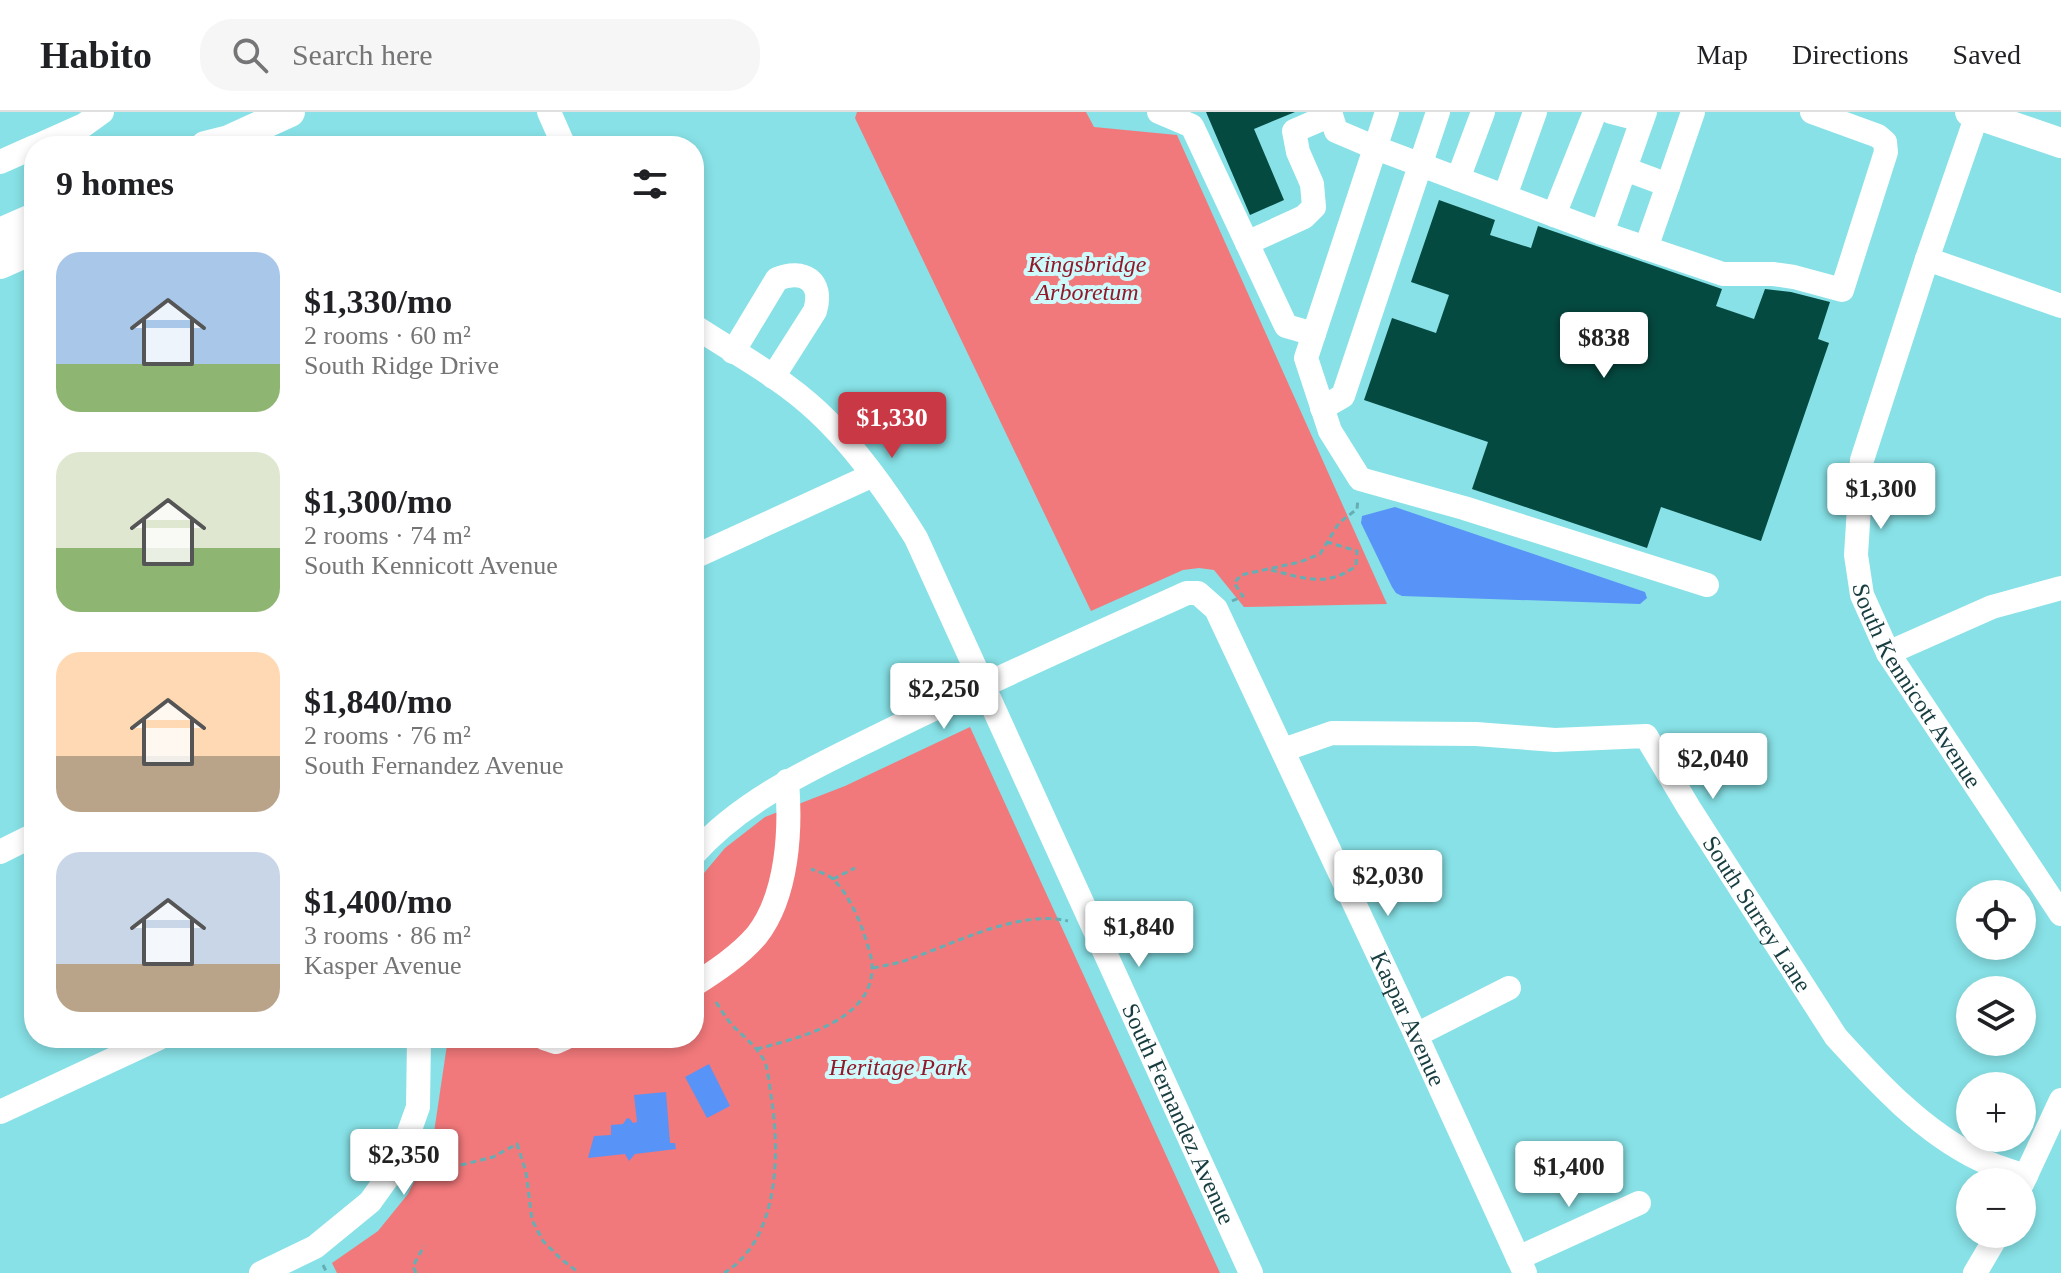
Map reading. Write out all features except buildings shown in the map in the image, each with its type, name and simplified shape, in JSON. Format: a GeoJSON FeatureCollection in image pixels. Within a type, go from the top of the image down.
{"type":"FeatureCollection","features":[{"type":"Feature","properties":{"kind":"main road"},"geometry":{"type":"LineString","coordinates":[[237,136],[290,112]]}},
{"type":"Feature","properties":{"kind":"main road"},"geometry":{"type":"LineString","coordinates":[[1975,113],[2061,143]]}},
{"type":"Feature","properties":{"kind":"main road"},"geometry":{"type":"LineString","coordinates":[[0,233],[24,222]]}},
{"type":"Feature","properties":{"kind":"main road"},"geometry":{"type":"LineString","coordinates":[[0,264],[24,253]]}},
{"type":"Feature","properties":{"kind":"street"},"geometry":{"type":"LineString","coordinates":[[60,136],[102,112]]}},
{"type":"Feature","properties":{"kind":"street"},"geometry":{"type":"LineString","coordinates":[[549,112],[560,136]]}},
{"type":"Feature","properties":{"kind":"street"},"geometry":{"type":"LineString","coordinates":[[1159,112],[1192,126],[1286,326],[1314,334]]}},
{"type":"Feature","properties":{"kind":"street"},"geometry":{"type":"LineString","coordinates":[[1387,112],[1306,358],[1330,431],[1360,479],[1464,508],[1707,585]]}},
{"type":"Feature","properties":{"kind":"street"},"geometry":{"type":"LineString","coordinates":[[1322,408],[1343,396],[1438,112]]}},
{"type":"Feature","properties":{"kind":"street"},"geometry":{"type":"LineString","coordinates":[[1458,179],[1483,112]]}},
{"type":"Feature","properties":{"kind":"street"},"geometry":{"type":"LineString","coordinates":[[1505,196],[1535,112]]}},
{"type":"Feature","properties":{"kind":"street"},"geometry":{"type":"LineString","coordinates":[[1554,215],[1595,112]]}},
{"type":"Feature","properties":{"kind":"street"},"geometry":{"type":"LineString","coordinates":[[1602,233],[1644,116],[1611,112]]}},
{"type":"Feature","properties":{"kind":"street"},"geometry":{"type":"LineString","coordinates":[[1646,248],[1693,112]]}},
{"type":"Feature","properties":{"kind":"street"},"geometry":{"type":"LineString","coordinates":[[1247,243],[1304,217],[1314,207],[1312,184],[1298,152],[1294,131],[1330,113],[1336,131],[1602,233],[1723,274],[1773,274],[1842,290],[1886,152],[1885,142],[1878,136],[1812,112]]}},
{"type":"Feature","properties":{"kind":"street","name":"South Kennicott Avenue"},"geometry":{"type":"LineString","coordinates":[[1975,113],[1862,460],[1856,555],[1862,595],[1888,653],[2061,914]]}},
{"type":"Feature","properties":{"kind":"street"},"geometry":{"type":"LineString","coordinates":[[0,162],[24,152]]}},
{"type":"Feature","properties":{"kind":"street"},"geometry":{"type":"LineString","coordinates":[[1625,169],[1668,185]]}},
{"type":"Feature","properties":{"kind":"street"},"geometry":{"type":"LineString","coordinates":[[1927,259],[2061,306]]}},
{"type":"Feature","properties":{"kind":"street"},"geometry":{"type":"LineString","coordinates":[[733,352],[777,279],[788,274],[809,279],[816,289],[818,302],[815,311],[773,377]]}},
{"type":"Feature","properties":{"kind":"street","name":"South Fernandez Avenue"},"geometry":{"type":"LineString","coordinates":[[704,333],[773,377],[815,409],[846,440],[895,504],[916,538],[1251,1273]]}},
{"type":"Feature","properties":{"kind":"street"},"geometry":{"type":"LineString","coordinates":[[704,552],[873,475]]}},
{"type":"Feature","properties":{"kind":"street"},"geometry":{"type":"LineString","coordinates":[[1888,653],[1992,607],[2061,588]]}},
{"type":"Feature","properties":{"kind":"street"},"geometry":{"type":"LineString","coordinates":[[704,843],[787,781],[983,684],[1187,593],[1198,593],[1210,603]]}},
{"type":"Feature","properties":{"kind":"street","name":"Kaspar Avenue"},"geometry":{"type":"LineString","coordinates":[[1210,603],[1283,750],[1521,1266]]}},
{"type":"Feature","properties":{"kind":"street","name":"South Surrey Lane"},"geometry":{"type":"LineString","coordinates":[[1283,750],[1332,733],[1476,734],[1555,740],[1646,736],[1836,1037],[1930,1130],[1998,1168]]}},
{"type":"Feature","properties":{"kind":"street"},"geometry":{"type":"LineString","coordinates":[[704,979],[727,964],[757,935],[773,907],[788,838],[787,781]]}},
{"type":"Feature","properties":{"kind":"street"},"geometry":{"type":"LineString","coordinates":[[0,852],[24,840]]}},
{"type":"Feature","properties":{"kind":"street"},"geometry":{"type":"LineString","coordinates":[[1416,1035],[1509,988]]}},
{"type":"Feature","properties":{"kind":"street"},"geometry":{"type":"LineString","coordinates":[[0,1112],[138,1048]]}},
{"type":"Feature","properties":{"kind":"street"},"geometry":{"type":"LineString","coordinates":[[261,1273],[315,1247],[370,1202],[398,1163],[418,1107],[419,1048]]}},
{"type":"Feature","properties":{"kind":"street"},"geometry":{"type":"LineString","coordinates":[[2030,1168],[2061,1100]]}},
{"type":"Feature","properties":{"kind":"street"},"geometry":{"type":"LineString","coordinates":[[1521,1266],[1639,1203]]}},
{"type":"Feature","properties":{"kind":"street"},"geometry":{"type":"LineString","coordinates":[[1975,1273],[1990,1248]]}},
{"type":"Feature","properties":{"kind":"path"},"geometry":{"type":"LineString","coordinates":[[1210,603],[1243,596],[1234,583],[1241,575],[1300,562],[1320,554],[1339,523],[1357,509],[1360,479]]}},
{"type":"Feature","properties":{"kind":"path"},"geometry":{"type":"LineString","coordinates":[[1267,570],[1321,580],[1335,579],[1356,566],[1357,551],[1327,542]]}},
{"type":"Feature","properties":{"kind":"path"},"geometry":{"type":"LineString","coordinates":[[833,879],[855,868]]}},
{"type":"Feature","properties":{"kind":"path"},"geometry":{"type":"LineString","coordinates":[[757,1049],[836,1023],[849,1013],[870,984],[873,968],[850,902],[833,879],[811,869]]}},
{"type":"Feature","properties":{"kind":"path"},"geometry":{"type":"LineString","coordinates":[[873,968],[1019,921],[1052,917],[1076,923]]}},
{"type":"Feature","properties":{"kind":"path"},"geometry":{"type":"LineString","coordinates":[[716,1002],[732,1025],[757,1049],[765,1064],[776,1129],[771,1200],[750,1249],[724,1273]]}},
{"type":"Feature","properties":{"kind":"path"},"geometry":{"type":"LineString","coordinates":[[398,1163],[421,1177],[428,1176],[493,1157],[517,1144],[526,1172],[532,1220],[543,1241],[579,1273]]}},
{"type":"Feature","properties":{"kind":"path"},"geometry":{"type":"LineString","coordinates":[[416,1273],[413,1266],[424,1246]]}},
{"type":"Feature","properties":{"kind":"green space","name":"Kingsbridge Arboretum"},"geometry":{"type":"Polygon","coordinates":[[[857,112],[1086,112],[1094,127],[1177,135],[1387,604],[1244,607],[1214,570],[1199,568],[1183,570],[1091,611],[855,118],[857,112]]]}},
{"type":"Feature","properties":{"kind":"green space","name":"Heritage Park"},"geometry":{"type":"Polygon","coordinates":[[[970,727],[1220,1273],[337,1273],[332,1263],[378,1231],[408,1194],[432,1146],[447,1048],[704,1048],[704,873],[725,848],[765,817],[845,786],[970,727]]]}},
{"type":"Feature","properties":{"kind":"water"},"geometry":{"type":"Polygon","coordinates":[[[1395,507],[1645,592],[1647,598],[1640,604],[1402,596],[1392,587],[1361,523],[1362,516],[1395,507]]]}},
{"type":"Feature","properties":{"kind":"water"},"geometry":{"type":"Polygon","coordinates":[[[709,1064],[730,1106],[707,1118],[685,1077],[709,1064]]]}},
{"type":"Feature","properties":{"kind":"water"},"geometry":{"type":"Polygon","coordinates":[[[666,1092],[670,1143],[675,1143],[676,1149],[635,1154],[629,1161],[625,1154],[588,1158],[594,1136],[611,1135],[611,1125],[623,1124],[627,1118],[633,1123],[637,1122],[634,1095],[666,1092]]]}}]}
